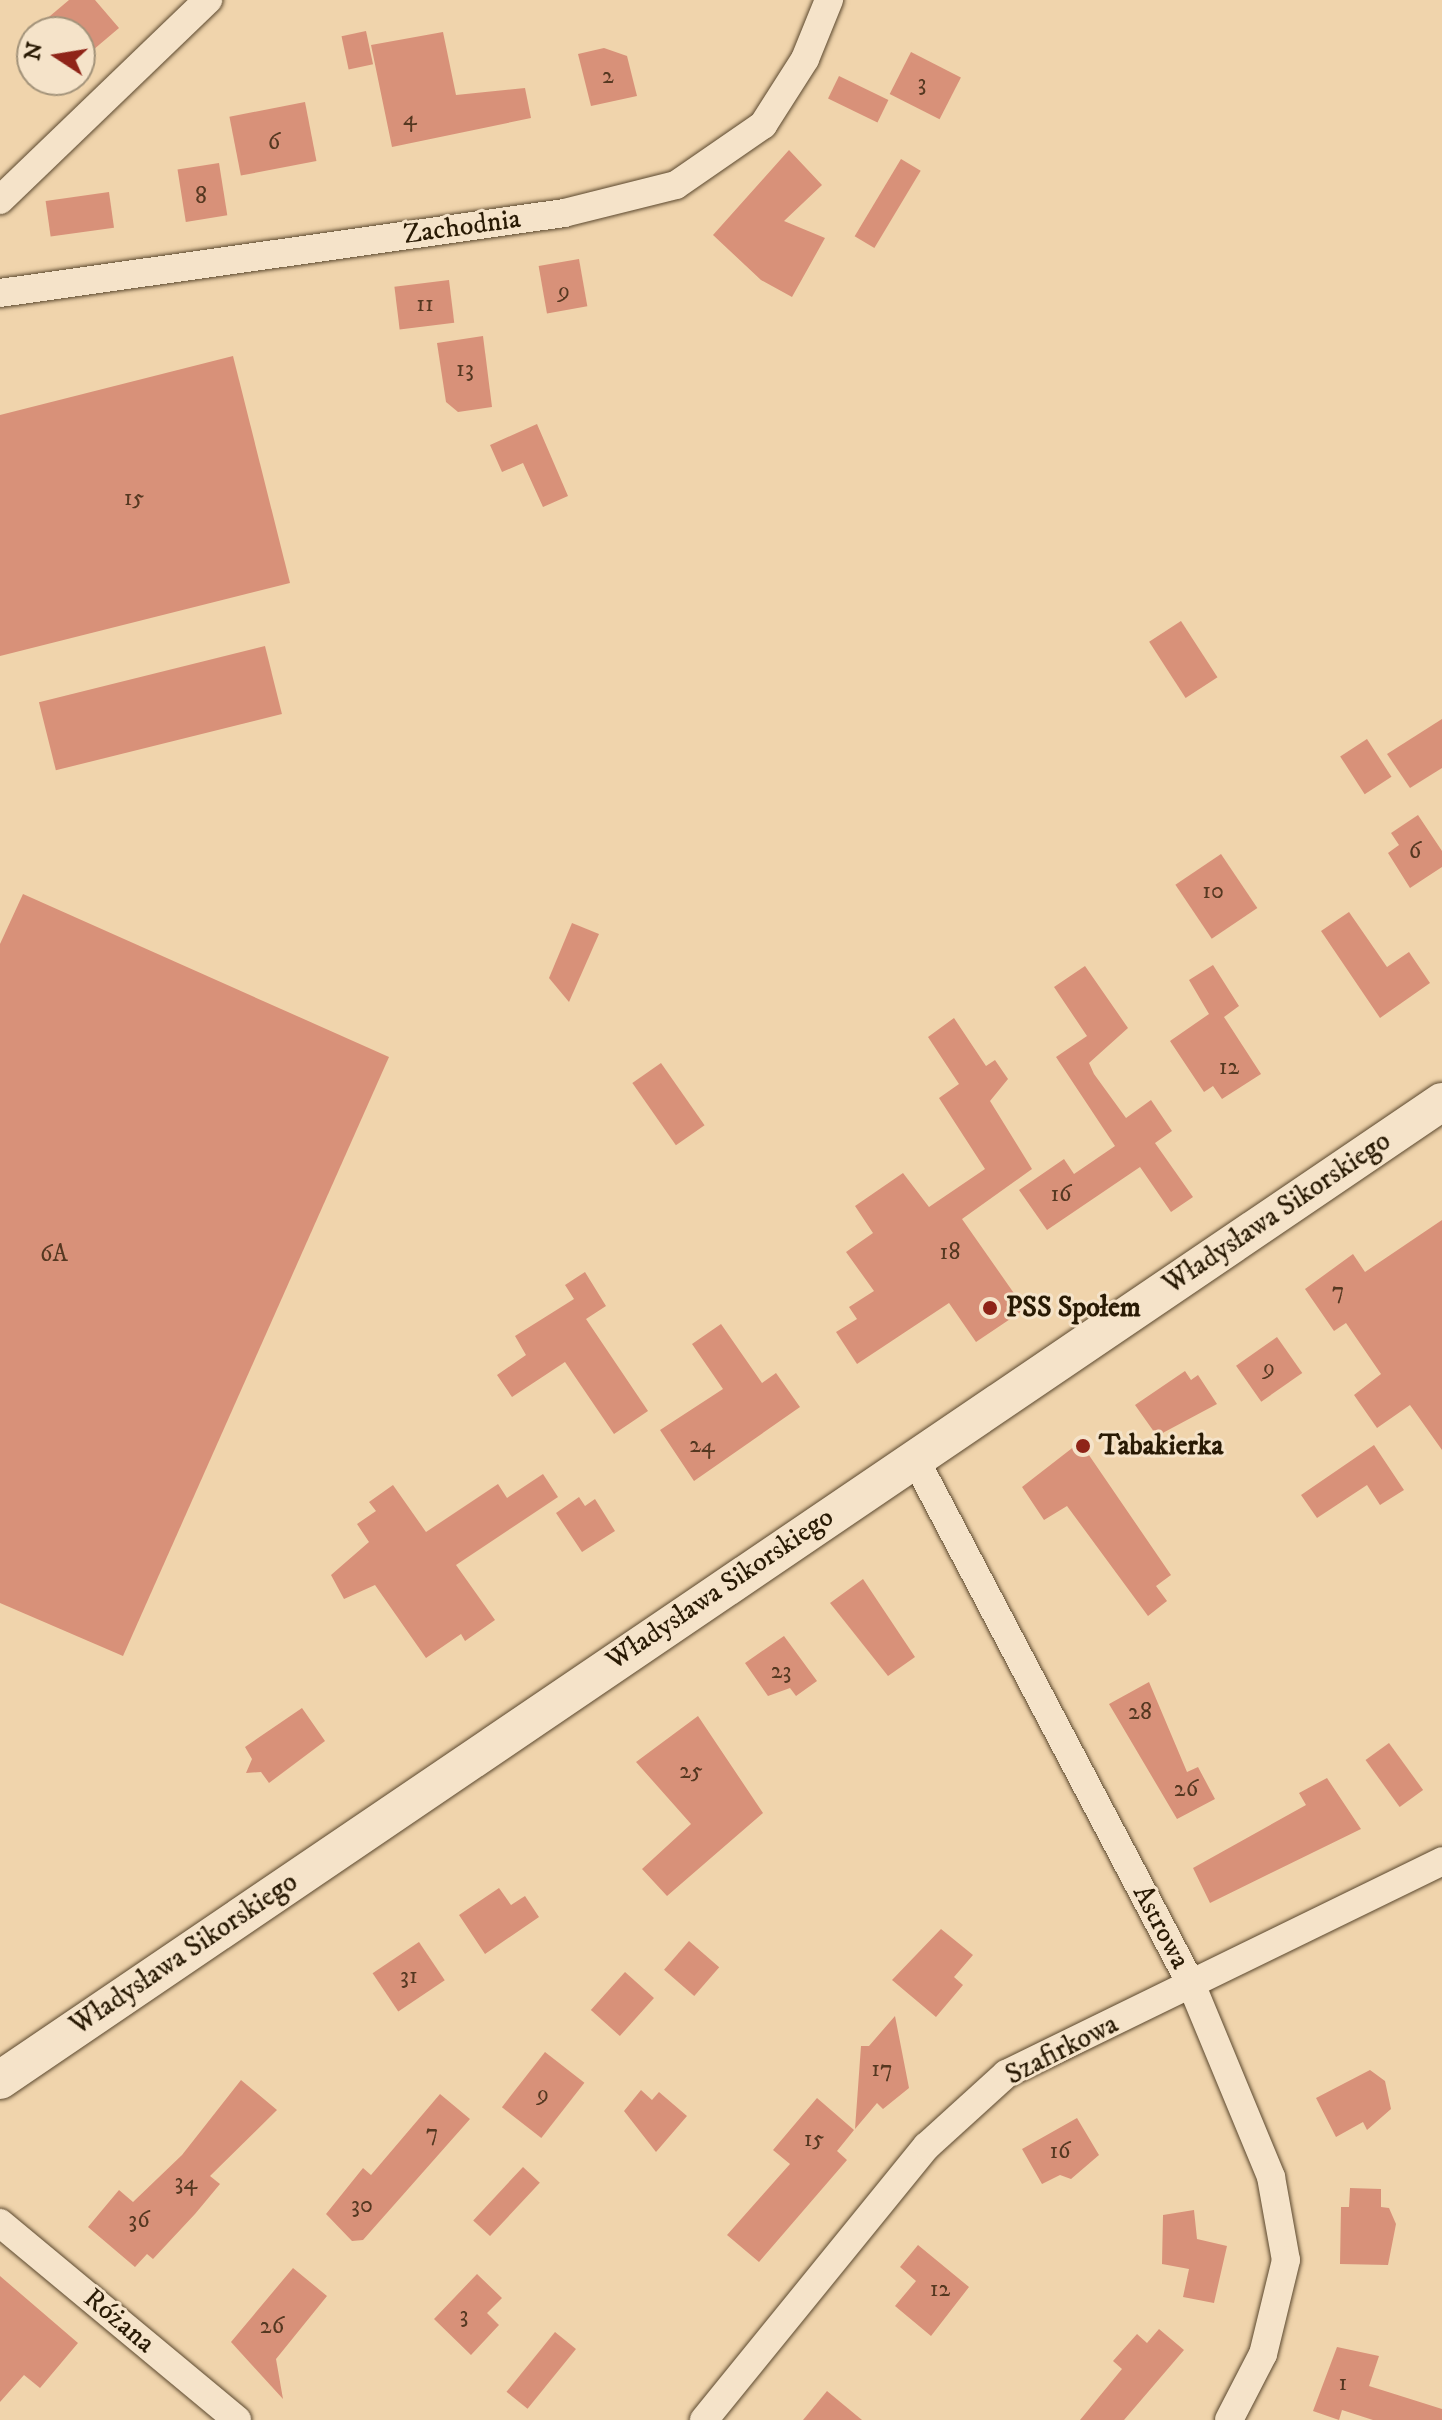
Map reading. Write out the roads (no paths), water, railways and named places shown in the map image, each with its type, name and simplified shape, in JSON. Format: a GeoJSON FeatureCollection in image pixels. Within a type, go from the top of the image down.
{"type":"FeatureCollection","features":[{"type":"Feature","properties":{"kind":"main road","name":"Władysława Sikorskiego"},"geometry":{"type":"LineString","coordinates":[[0,2080],[1442,1102]]}},
{"type":"Feature","properties":{"kind":"street"},"geometry":{"type":"LineString","coordinates":[[0,200],[208,0]]}},
{"type":"Feature","properties":{"kind":"street","name":"Zachodnia"},"geometry":{"type":"LineString","coordinates":[[0,293],[564,213],[676,185],[763,125],[805,59],[829,0]]}},
{"type":"Feature","properties":{"kind":"street","name":"Astrowa"},"geometry":{"type":"LineString","coordinates":[[915,1459],[1192,1986],[1271,2177],[1286,2260],[1263,2354],[1229,2420]]}},
{"type":"Feature","properties":{"kind":"street","name":"Szafirkowa"},"geometry":{"type":"LineString","coordinates":[[704,2420],[927,2146],[1006,2074],[1192,1986],[1442,1861]]}},
{"type":"Feature","properties":{"kind":"street","name":"Różana"},"geometry":{"type":"LineString","coordinates":[[0,2223],[237,2420]]}},
{"type":"Feature","properties":{"kind":"place","name":"PSS Społem"},"geometry":{"type":"Point","coordinates":[990,1308]}},
{"type":"Feature","properties":{"kind":"place","name":"Tabakierka"},"geometry":{"type":"Point","coordinates":[1083,1446]}}]}
